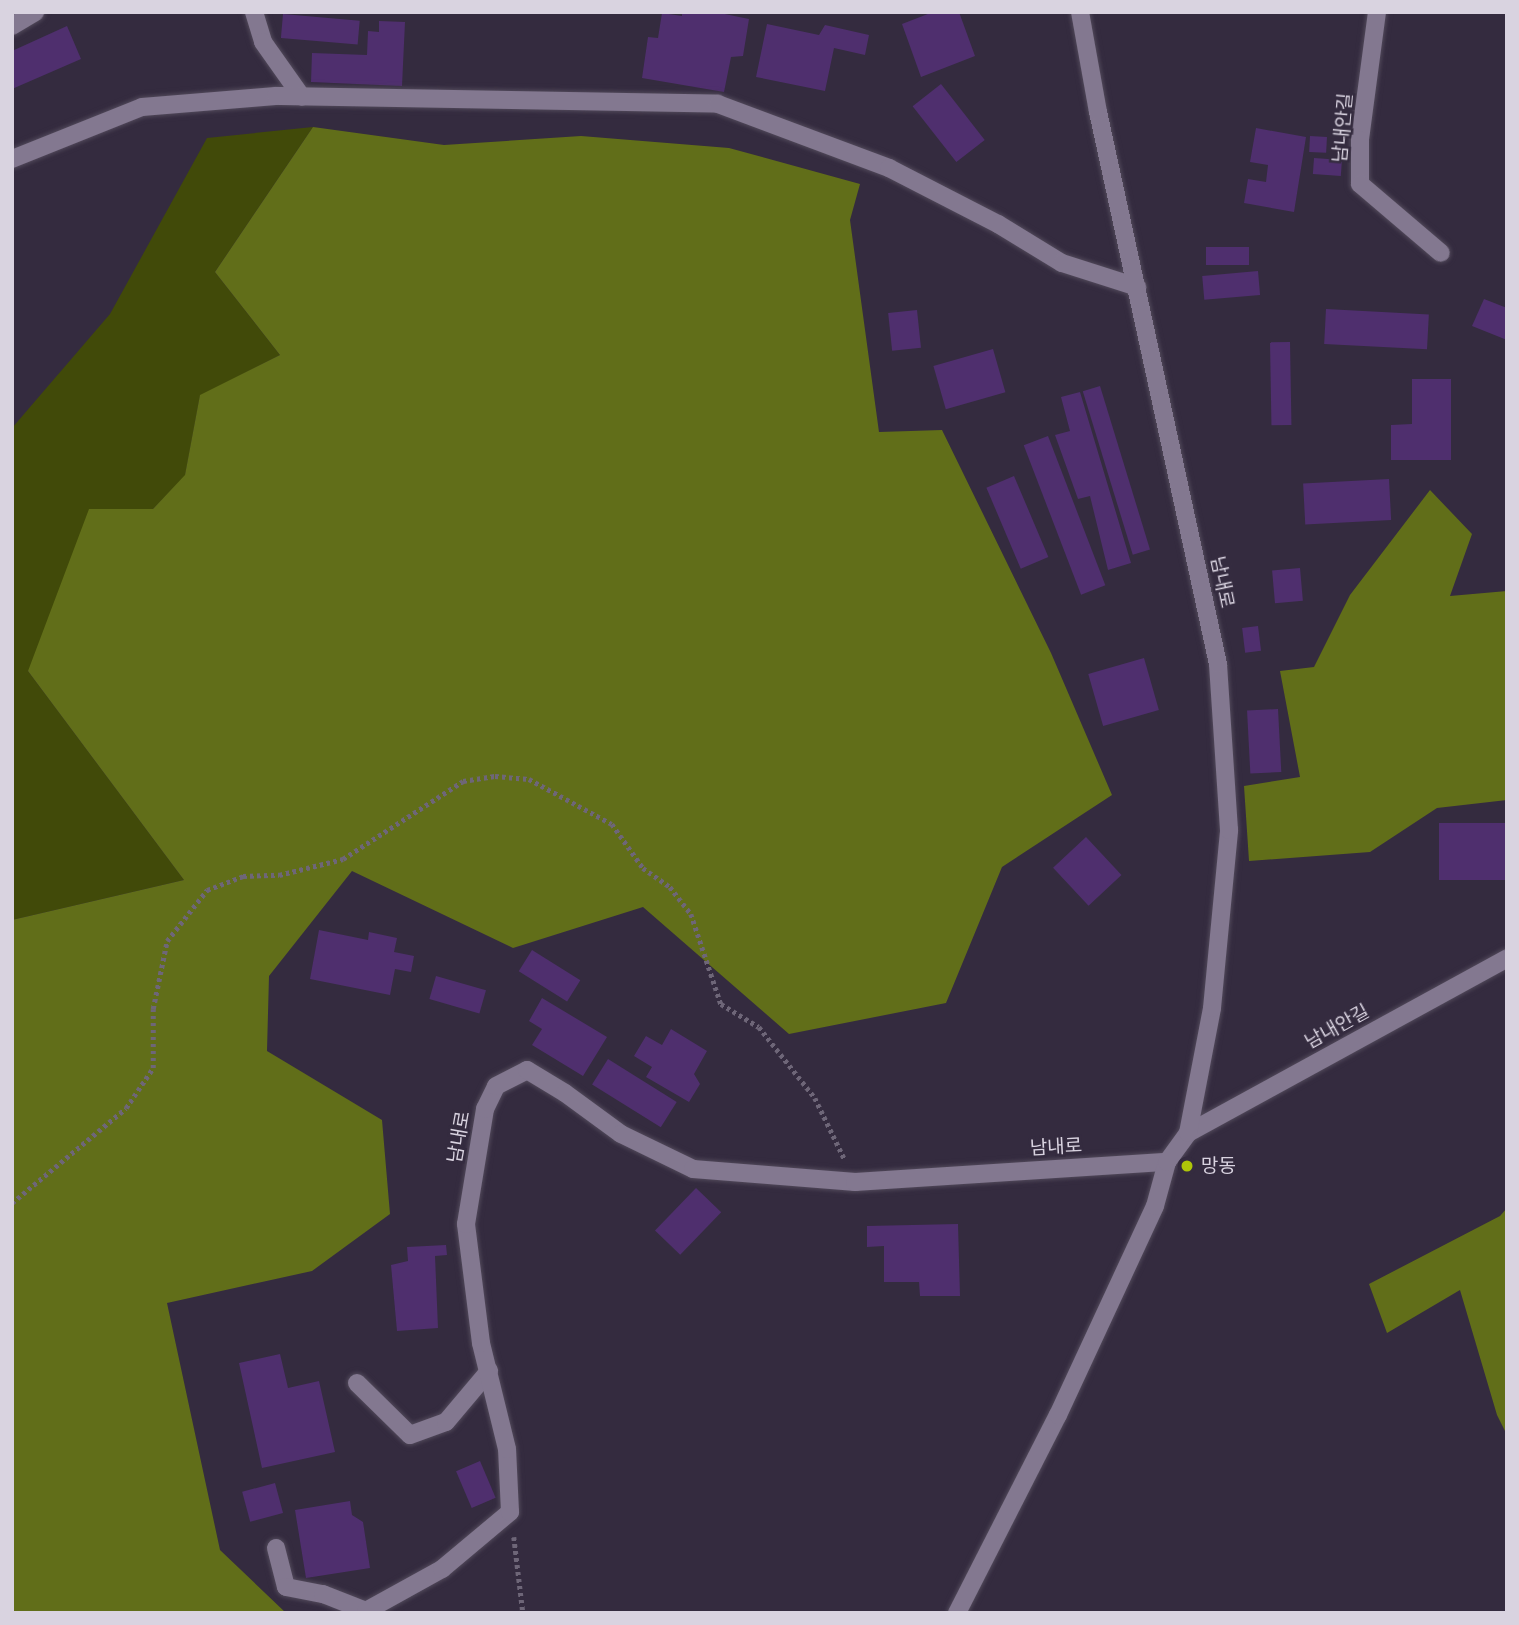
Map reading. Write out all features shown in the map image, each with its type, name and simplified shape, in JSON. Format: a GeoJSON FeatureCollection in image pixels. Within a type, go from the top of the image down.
{"type":"FeatureCollection","features":[{"type":"Feature","properties":{"kind":"street"},"geometry":{"type":"LineString","coordinates":[[12,26],[35,12]]}},
{"type":"Feature","properties":{"kind":"street"},"geometry":{"type":"LineString","coordinates":[[254,12],[263,42],[302,97]]}},
{"type":"Feature","properties":{"kind":"street","name":"남내로"},"geometry":{"type":"LineString","coordinates":[[957,1613],[1064,1403],[1155,1206],[1167,1162],[1188,1133],[1212,1008],[1229,830],[1218,664],[1080,12]]}},
{"type":"Feature","properties":{"kind":"street","name":"남내안길"},"geometry":{"type":"LineString","coordinates":[[1377,12],[1360,140],[1360,184],[1441,253]]}},
{"type":"Feature","properties":{"kind":"street"},"geometry":{"type":"LineString","coordinates":[[12,159],[142,107],[276,96],[718,104],[889,168],[998,224],[1062,262],[1137,287]]}},
{"type":"Feature","properties":{"kind":"street","name":"남내안길"},"geometry":{"type":"LineString","coordinates":[[1188,1133],[1507,958]]}},
{"type":"Feature","properties":{"kind":"street","name":"남내로"},"geometry":{"type":"LineString","coordinates":[[510,1512],[507,1448],[481,1343],[466,1224],[485,1109],[496,1086],[527,1070],[565,1093],[621,1134],[693,1170],[855,1182],[1167,1162]]}},
{"type":"Feature","properties":{"kind":"street"},"geometry":{"type":"LineString","coordinates":[[357,1383],[410,1435],[446,1422],[489,1371]]}},
{"type":"Feature","properties":{"kind":"street"},"geometry":{"type":"LineString","coordinates":[[276,1548],[286,1587],[323,1594],[366,1611],[442,1569],[510,1512]]}},
{"type":"Feature","properties":{"kind":"path"},"geometry":{"type":"LineString","coordinates":[[12,1203],[126,1108],[153,1068],[153,1009],[167,941],[207,890],[243,876],[279,875],[343,859],[463,781],[495,776],[529,779],[611,824],[643,868],[670,887],[691,914],[721,1004],[758,1027],[815,1098],[855,1182]]}},
{"type":"Feature","properties":{"kind":"path"},"geometry":{"type":"LineString","coordinates":[[510,1512],[523,1613]]}},
{"type":"Feature","properties":{"kind":"green space"},"geometry":{"type":"Polygon","coordinates":[[[313,127],[215,272],[280,355],[200,396],[185,476],[153,509],[28,671],[184,880],[12,920],[12,428],[110,314],[207,138],[313,127]]]}},
{"type":"Feature","properties":{"kind":"green space"},"geometry":{"type":"Polygon","coordinates":[[[313,127],[444,145],[581,136],[729,148],[860,184],[850,220],[879,432],[942,430],[1051,653],[1112,795],[1002,867],[946,1003],[789,1034],[643,907],[513,948],[352,871],[269,976],[267,1051],[382,1120],[390,1214],[312,1271],[167,1303],[220,1550],[286,1613],[12,1613],[12,920],[184,880],[28,671],[89,509],[153,509],[185,475],[200,395],[280,355],[215,272],[313,127]]]}},
{"type":"Feature","properties":{"kind":"green space"},"geometry":{"type":"Polygon","coordinates":[[[1430,490],[1472,534],[1450,596],[1507,591],[1507,800],[1437,808],[1370,852],[1249,861],[1244,786],[1300,777],[1280,671],[1314,667],[1350,595],[1430,490]]]}},
{"type":"Feature","properties":{"kind":"green space"},"geometry":{"type":"Polygon","coordinates":[[[1507,1208],[1507,1435],[1497,1415],[1460,1290],[1387,1333],[1369,1284],[1500,1216],[1507,1208]]]}},
{"type":"Feature","properties":{"kind":"building"},"geometry":{"type":"Polygon","coordinates":[[[682,12],[715,12],[749,19],[743,56],[731,57],[724,92],[642,78],[648,37],[658,38],[662,13],[682,16],[682,12]]]}},
{"type":"Feature","properties":{"kind":"building"},"geometry":{"type":"Polygon","coordinates":[[[933,12],[959,12],[975,56],[921,77],[902,24],[933,12]]]}},
{"type":"Feature","properties":{"kind":"building"},"geometry":{"type":"Polygon","coordinates":[[[283,14],[360,21],[358,45],[281,38],[283,14]]]}},
{"type":"Feature","properties":{"kind":"building"},"geometry":{"type":"Polygon","coordinates":[[[379,21],[405,22],[402,86],[311,82],[312,53],[367,55],[368,31],[379,32],[379,21]]]}},
{"type":"Feature","properties":{"kind":"building"},"geometry":{"type":"Polygon","coordinates":[[[767,24],[819,35],[825,25],[869,35],[865,55],[834,48],[825,91],[756,77],[767,24]]]}},
{"type":"Feature","properties":{"kind":"building"},"geometry":{"type":"Polygon","coordinates":[[[67,26],[81,59],[12,89],[12,51],[67,26]]]}},
{"type":"Feature","properties":{"kind":"building"},"geometry":{"type":"Polygon","coordinates":[[[941,84],[985,140],[956,162],[913,106],[941,84]]]}},
{"type":"Feature","properties":{"kind":"building"},"geometry":{"type":"Polygon","coordinates":[[[1256,128],[1306,137],[1294,212],[1244,203],[1248,179],[1266,182],[1268,165],[1250,162],[1256,128]]]}},
{"type":"Feature","properties":{"kind":"building"},"geometry":{"type":"Polygon","coordinates":[[[1310,136],[1327,137],[1326,153],[1309,152],[1310,136]]]}},
{"type":"Feature","properties":{"kind":"building"},"geometry":{"type":"Polygon","coordinates":[[[1314,158],[1342,160],[1341,176],[1313,174],[1314,158]]]}},
{"type":"Feature","properties":{"kind":"building"},"geometry":{"type":"Polygon","coordinates":[[[1206,247],[1249,247],[1249,265],[1206,265],[1206,247]]]}},
{"type":"Feature","properties":{"kind":"building"},"geometry":{"type":"Polygon","coordinates":[[[1258,271],[1260,295],[1204,300],[1202,276],[1258,271]]]}},
{"type":"Feature","properties":{"kind":"building"},"geometry":{"type":"Polygon","coordinates":[[[1484,299],[1507,308],[1507,340],[1472,326],[1484,299]]]}},
{"type":"Feature","properties":{"kind":"building"},"geometry":{"type":"Polygon","coordinates":[[[1326,309],[1429,314],[1427,349],[1324,344],[1326,309]]]}},
{"type":"Feature","properties":{"kind":"building"},"geometry":{"type":"Polygon","coordinates":[[[917,310],[921,348],[892,351],[888,313],[917,310]]]}},
{"type":"Feature","properties":{"kind":"building"},"geometry":{"type":"Polygon","coordinates":[[[1270,342],[1290,342],[1291,425],[1271,425],[1270,342]]]}},
{"type":"Feature","properties":{"kind":"building"},"geometry":{"type":"Polygon","coordinates":[[[993,349],[1005,392],[946,409],[933,366],[993,349]]]}},
{"type":"Feature","properties":{"kind":"building"},"geometry":{"type":"Polygon","coordinates":[[[1412,379],[1451,379],[1451,460],[1391,460],[1391,425],[1412,424],[1412,379]]]}},
{"type":"Feature","properties":{"kind":"building"},"geometry":{"type":"Polygon","coordinates":[[[1100,386],[1150,550],[1133,555],[1083,391],[1100,386]]]}},
{"type":"Feature","properties":{"kind":"building"},"geometry":{"type":"Polygon","coordinates":[[[1080,392],[1131,563],[1108,570],[1090,496],[1078,499],[1055,435],[1070,431],[1061,397],[1080,392]]]}},
{"type":"Feature","properties":{"kind":"building"},"geometry":{"type":"Polygon","coordinates":[[[1048,436],[1105,585],[1081,595],[1024,445],[1048,436]]]}},
{"type":"Feature","properties":{"kind":"building"},"geometry":{"type":"Polygon","coordinates":[[[1014,476],[1048,557],[1021,569],[986,488],[1014,476]]]}},
{"type":"Feature","properties":{"kind":"building"},"geometry":{"type":"Polygon","coordinates":[[[1389,479],[1391,520],[1305,524],[1303,484],[1389,479]]]}},
{"type":"Feature","properties":{"kind":"building"},"geometry":{"type":"Polygon","coordinates":[[[1300,568],[1303,601],[1275,603],[1272,570],[1300,568]]]}},
{"type":"Feature","properties":{"kind":"building"},"geometry":{"type":"Polygon","coordinates":[[[1258,626],[1261,651],[1245,653],[1242,628],[1258,626]]]}},
{"type":"Feature","properties":{"kind":"building"},"geometry":{"type":"Polygon","coordinates":[[[1144,658],[1159,710],[1103,726],[1088,674],[1144,658]]]}},
{"type":"Feature","properties":{"kind":"building"},"geometry":{"type":"Polygon","coordinates":[[[1278,709],[1281,772],[1250,774],[1247,711],[1278,709]]]}},
{"type":"Feature","properties":{"kind":"building"},"geometry":{"type":"Polygon","coordinates":[[[1439,823],[1507,823],[1507,880],[1439,880],[1439,823]]]}},
{"type":"Feature","properties":{"kind":"building"},"geometry":{"type":"Polygon","coordinates":[[[1086,837],[1121,875],[1089,906],[1053,868],[1086,837]]]}},
{"type":"Feature","properties":{"kind":"building"},"geometry":{"type":"Polygon","coordinates":[[[319,930],[368,940],[369,932],[397,938],[394,952],[414,956],[411,972],[395,969],[390,995],[310,979],[319,930]]]}},
{"type":"Feature","properties":{"kind":"building"},"geometry":{"type":"Polygon","coordinates":[[[532,950],[580,980],[567,1001],[519,971],[532,950]]]}},
{"type":"Feature","properties":{"kind":"building"},"geometry":{"type":"Polygon","coordinates":[[[436,976],[486,990],[479,1013],[429,999],[436,976]]]}},
{"type":"Feature","properties":{"kind":"building"},"geometry":{"type":"Polygon","coordinates":[[[542,998],[607,1037],[583,1076],[532,1045],[542,1029],[529,1021],[542,998]]]}},
{"type":"Feature","properties":{"kind":"building"},"geometry":{"type":"Polygon","coordinates":[[[671,1029],[707,1051],[694,1074],[700,1084],[689,1102],[646,1077],[652,1067],[634,1056],[646,1036],[662,1045],[671,1029]]]}},
{"type":"Feature","properties":{"kind":"building"},"geometry":{"type":"Polygon","coordinates":[[[608,1059],[677,1102],[661,1127],[592,1084],[608,1059]]]}},
{"type":"Feature","properties":{"kind":"building"},"geometry":{"type":"Polygon","coordinates":[[[696,1188],[721,1212],[680,1255],[655,1230],[696,1188]]]}},
{"type":"Feature","properties":{"kind":"building"},"geometry":{"type":"Polygon","coordinates":[[[958,1224],[960,1296],[920,1296],[919,1282],[884,1282],[884,1246],[867,1247],[867,1226],[958,1224]]]}},
{"type":"Feature","properties":{"kind":"building"},"geometry":{"type":"Polygon","coordinates":[[[446,1245],[447,1255],[435,1256],[438,1328],[397,1331],[391,1265],[408,1261],[407,1247],[446,1245]]]}},
{"type":"Feature","properties":{"kind":"building"},"geometry":{"type":"Polygon","coordinates":[[[280,1354],[288,1388],[319,1381],[335,1452],[262,1468],[239,1363],[280,1354]]]}},
{"type":"Feature","properties":{"kind":"building"},"geometry":{"type":"Polygon","coordinates":[[[480,1461],[496,1498],[472,1508],[456,1471],[480,1461]]]}},
{"type":"Feature","properties":{"kind":"building"},"geometry":{"type":"Polygon","coordinates":[[[275,1483],[283,1513],[250,1522],[242,1492],[275,1483]]]}},
{"type":"Feature","properties":{"kind":"building"},"geometry":{"type":"Polygon","coordinates":[[[350,1501],[352,1515],[363,1522],[370,1568],[306,1578],[295,1510],[350,1501]]]}},
{"type":"Feature","properties":{"kind":"place","name":"망동"},"geometry":{"type":"Point","coordinates":[1187,1166]}}]}
